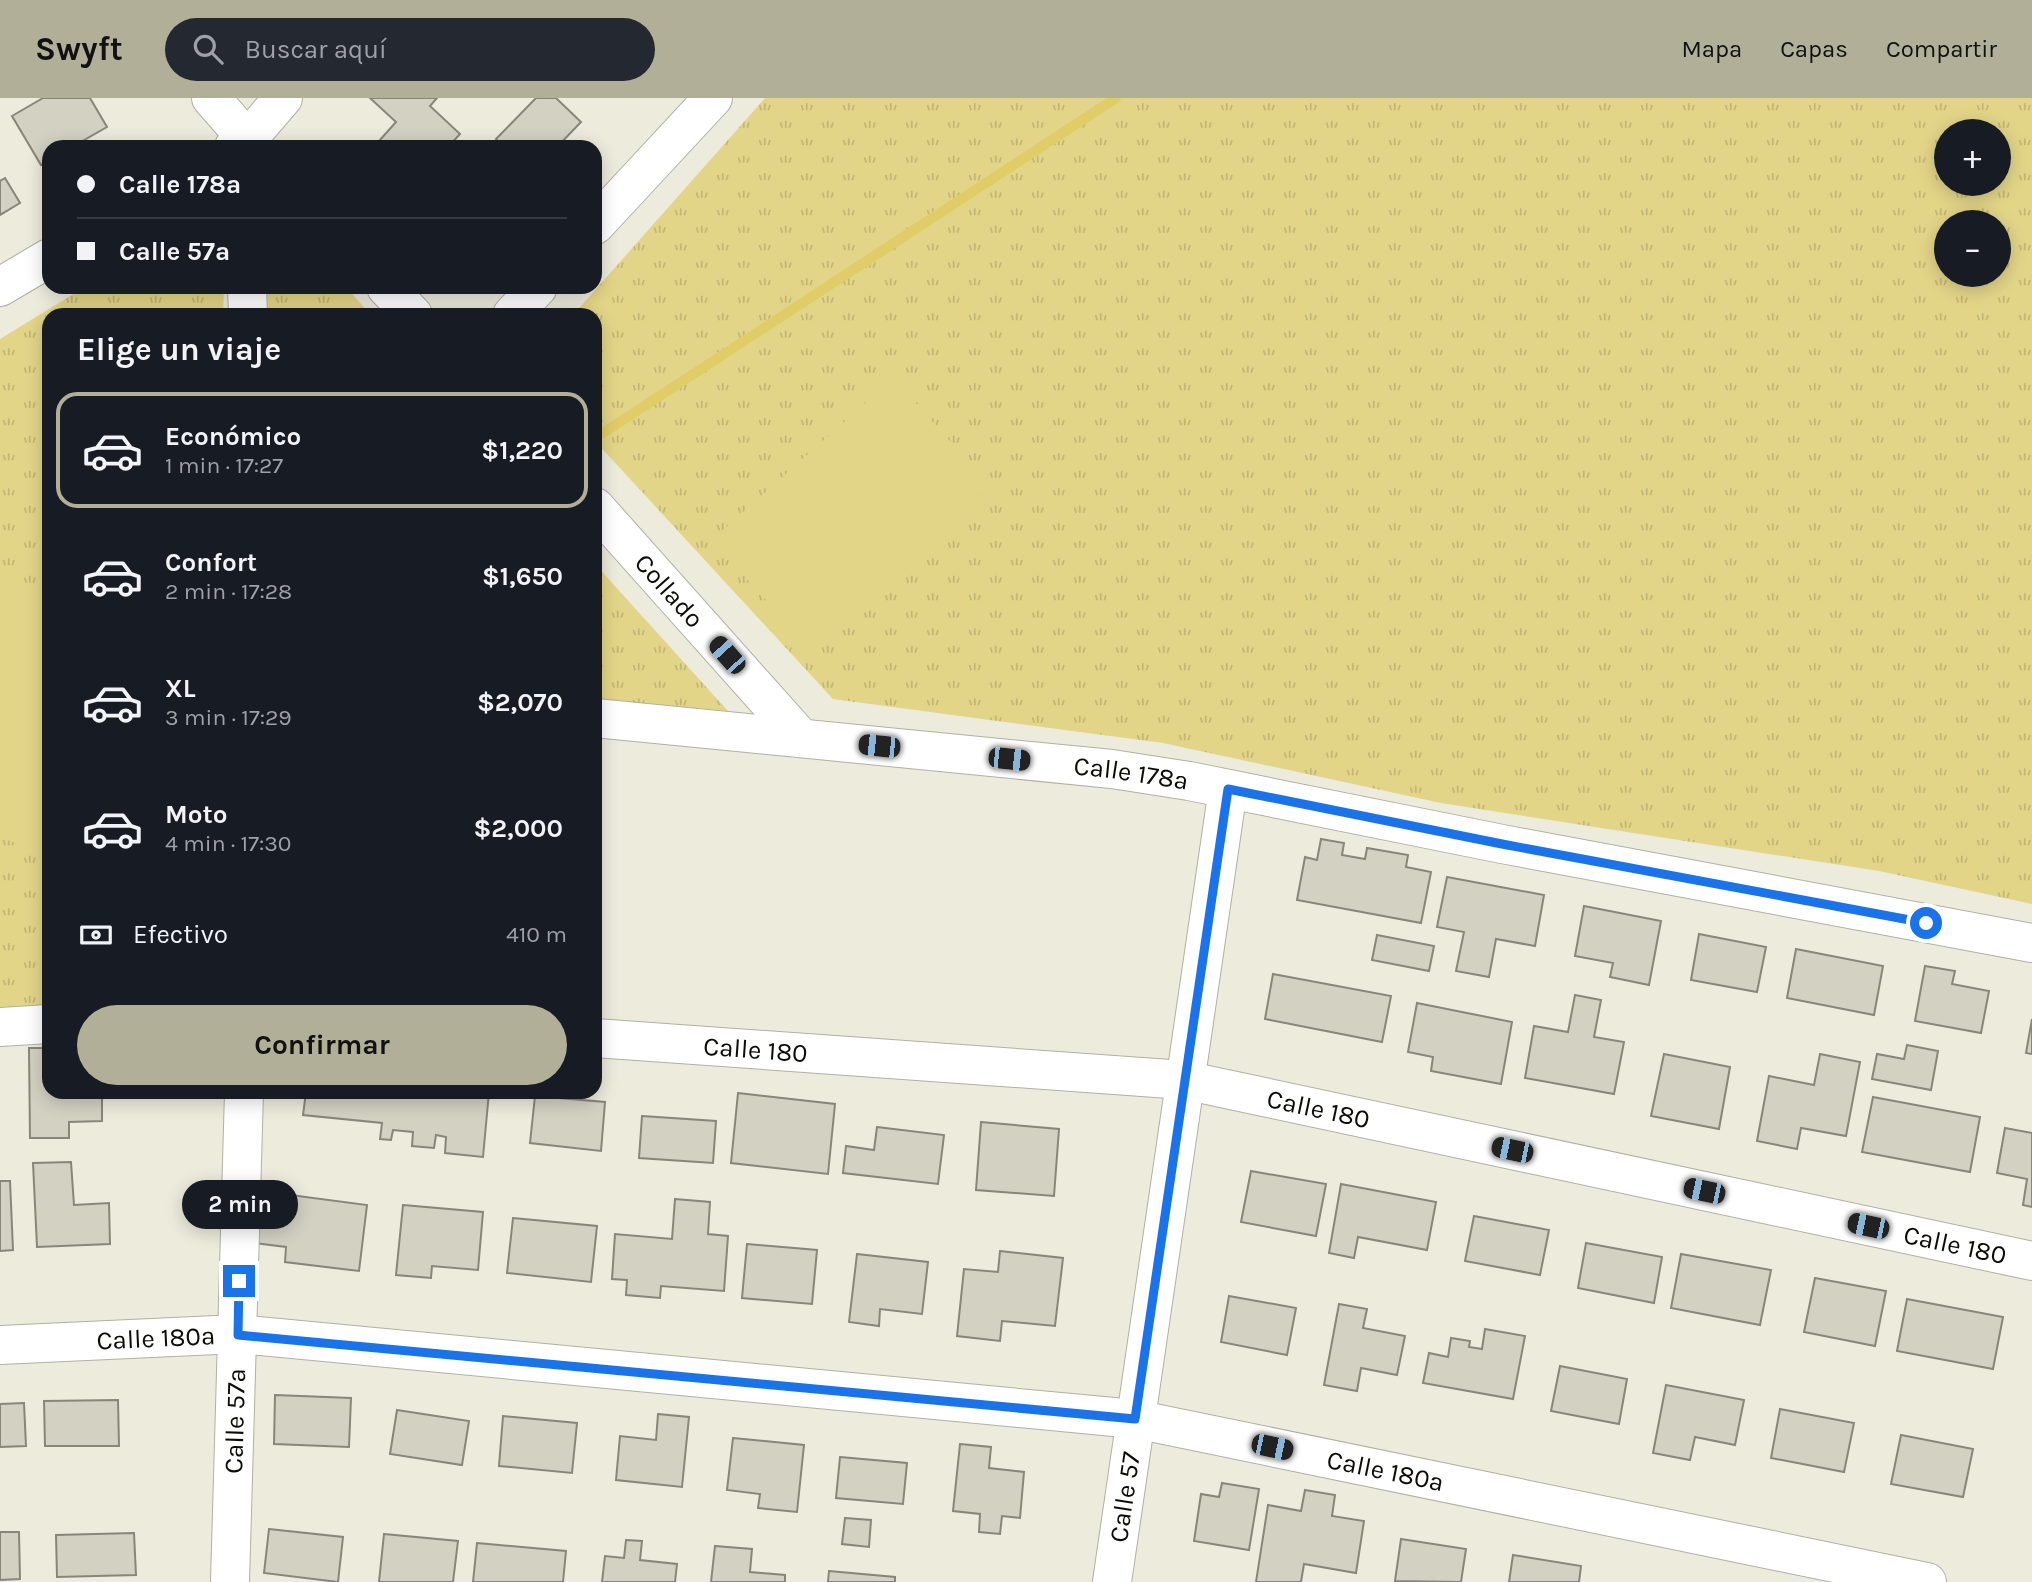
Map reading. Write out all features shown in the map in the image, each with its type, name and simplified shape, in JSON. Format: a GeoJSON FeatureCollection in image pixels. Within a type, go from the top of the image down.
{"type":"FeatureCollection","features":[{"type":"Feature","properties":{"kind":"street"},"geometry":{"type":"LineString","coordinates":[[211,98],[242,140]]}},
{"type":"Feature","properties":{"kind":"street"},"geometry":{"type":"LineString","coordinates":[[250,140],[283,98]]}},
{"type":"Feature","properties":{"kind":"street"},"geometry":{"type":"LineString","coordinates":[[602,217],[713,98]]}},
{"type":"Feature","properties":{"kind":"street"},"geometry":{"type":"LineString","coordinates":[[0,287],[42,262]]}},
{"type":"Feature","properties":{"kind":"street"},"geometry":{"type":"LineString","coordinates":[[393,294],[406,308]]}},
{"type":"Feature","properties":{"kind":"street"},"geometry":{"type":"LineString","coordinates":[[518,308],[532,294]]}},
{"type":"Feature","properties":{"kind":"street","name":"Collado"},"geometry":{"type":"LineString","coordinates":[[602,515],[801,738]]}},
{"type":"Feature","properties":{"kind":"street","name":"Calle 178a"},"geometry":{"type":"LineString","coordinates":[[602,719],[1112,769],[2032,943]]}},
{"type":"Feature","properties":{"kind":"street","name":"Calle 57"},"geometry":{"type":"LineString","coordinates":[[1112,1582],[1228,789]]}},
{"type":"Feature","properties":{"kind":"street"},"geometry":{"type":"LineString","coordinates":[[0,1027],[42,1024]]}},
{"type":"Feature","properties":{"kind":"street","name":"Calle 180"},"geometry":{"type":"LineString","coordinates":[[602,1038],[1184,1080],[2032,1261]]}},
{"type":"Feature","properties":{"kind":"street","name":"Calle 57a"},"geometry":{"type":"LineString","coordinates":[[230,1582],[244,1099]]}},
{"type":"Feature","properties":{"kind":"street","name":"Calle 180a"},"geometry":{"type":"LineString","coordinates":[[0,1345],[238,1335],[1135,1419],[1927,1582]]}},
{"type":"Feature","properties":{"kind":"green space"},"geometry":{"type":"Polygon","coordinates":[[[765,98],[2032,98],[2032,904],[1879,871],[1441,803],[1163,743],[833,699],[602,449],[602,308],[579,308],[592,294],[602,294],[602,282],[765,98]]]}},
{"type":"Feature","properties":{"kind":"green space"},"geometry":{"type":"Polygon","coordinates":[[[74,294],[224,294],[223,308],[51,308],[74,294]]]}},
{"type":"Feature","properties":{"kind":"green space"},"geometry":{"type":"Polygon","coordinates":[[[266,294],[352,294],[365,308],[265,308],[266,294]]]}},
{"type":"Feature","properties":{"kind":"green space"},"geometry":{"type":"Polygon","coordinates":[[[42,313],[42,1009],[0,1011],[0,339],[42,313]]]}},
{"type":"Feature","properties":{"kind":"green space"},"geometry":{"type":"Polygon","coordinates":[[[893,378],[990,485],[809,648],[712,540],[893,378]]]}},
{"type":"Feature","properties":{"kind":"green space"},"geometry":{"type":"Polygon","coordinates":[[[602,572],[728,711],[602,700],[602,572]]]}},
{"type":"Feature","properties":{"kind":"green space"},"geometry":{"type":"Polygon","coordinates":[[[0,585],[42,598],[42,851],[0,838],[0,585]]]}},
{"type":"Feature","properties":{"kind":"building"},"geometry":{"type":"Polygon","coordinates":[[[43,98],[90,98],[107,127],[84,140],[42,140],[41,165],[12,116],[43,98]]]}},
{"type":"Feature","properties":{"kind":"building"},"geometry":{"type":"Polygon","coordinates":[[[370,98],[437,98],[430,106],[460,134],[454,140],[380,140],[396,122],[370,98]]]}},
{"type":"Feature","properties":{"kind":"building"},"geometry":{"type":"Polygon","coordinates":[[[536,98],[556,98],[581,122],[564,140],[496,139],[536,98]]]}},
{"type":"Feature","properties":{"kind":"building"},"geometry":{"type":"Polygon","coordinates":[[[5,178],[20,203],[0,215],[0,181],[5,178]]]}},
{"type":"Feature","properties":{"kind":"building"},"geometry":{"type":"Polygon","coordinates":[[[1321,839],[1344,843],[1342,855],[1365,859],[1367,848],[1408,855],[1406,867],[1431,872],[1421,923],[1297,900],[1305,857],[1317,860],[1321,839]]]}},
{"type":"Feature","properties":{"kind":"building"},"geometry":{"type":"Polygon","coordinates":[[[1447,877],[1544,895],[1535,946],[1496,939],[1489,977],[1456,971],[1464,932],[1437,927],[1447,877]]]}},
{"type":"Feature","properties":{"kind":"building"},"geometry":{"type":"Polygon","coordinates":[[[1584,906],[1661,921],[1649,985],[1610,977],[1613,963],[1575,956],[1584,906]]]}},
{"type":"Feature","properties":{"kind":"building"},"geometry":{"type":"Polygon","coordinates":[[[1699,934],[1766,947],[1757,992],[1691,980],[1699,934]]]}},
{"type":"Feature","properties":{"kind":"building"},"geometry":{"type":"Polygon","coordinates":[[[1377,935],[1434,946],[1429,971],[1372,960],[1377,935]]]}},
{"type":"Feature","properties":{"kind":"building"},"geometry":{"type":"Polygon","coordinates":[[[1796,949],[1883,966],[1874,1015],[1787,998],[1796,949]]]}},
{"type":"Feature","properties":{"kind":"building"},"geometry":{"type":"Polygon","coordinates":[[[1925,966],[1955,971],[1952,984],[1989,991],[1981,1033],[1915,1021],[1925,966]]]}},
{"type":"Feature","properties":{"kind":"building"},"geometry":{"type":"Polygon","coordinates":[[[1273,974],[1391,996],[1382,1042],[1265,1019],[1273,974]]]}},
{"type":"Feature","properties":{"kind":"building"},"geometry":{"type":"Polygon","coordinates":[[[1575,995],[1601,1000],[1594,1037],[1624,1042],[1614,1094],[1525,1078],[1534,1026],[1568,1032],[1575,995]]]}},
{"type":"Feature","properties":{"kind":"building"},"geometry":{"type":"Polygon","coordinates":[[[1417,1003],[1512,1022],[1501,1084],[1431,1071],[1433,1057],[1408,1052],[1417,1003]]]}},
{"type":"Feature","properties":{"kind":"building"},"geometry":{"type":"Polygon","coordinates":[[[2032,1019],[2032,1054],[2026,1053],[2032,1019]]]}},
{"type":"Feature","properties":{"kind":"building"},"geometry":{"type":"Polygon","coordinates":[[[1907,1045],[1938,1051],[1931,1090],[1872,1079],[1877,1054],[1904,1059],[1907,1045]]]}},
{"type":"Feature","properties":{"kind":"building"},"geometry":{"type":"Polygon","coordinates":[[[29,1048],[42,1048],[42,1099],[102,1099],[102,1121],[69,1122],[69,1138],[30,1138],[29,1048]]]}},
{"type":"Feature","properties":{"kind":"building"},"geometry":{"type":"Polygon","coordinates":[[[1664,1054],[1730,1067],[1719,1129],[1651,1116],[1664,1054]]]}},
{"type":"Feature","properties":{"kind":"building"},"geometry":{"type":"Polygon","coordinates":[[[1820,1054],[1860,1062],[1846,1136],[1801,1128],[1797,1149],[1757,1141],[1769,1076],[1814,1085],[1820,1054]]]}},
{"type":"Feature","properties":{"kind":"building"},"geometry":{"type":"Polygon","coordinates":[[[738,1093],[835,1104],[828,1174],[731,1163],[738,1093]]]}},
{"type":"Feature","properties":{"kind":"building"},"geometry":{"type":"Polygon","coordinates":[[[1873,1097],[1980,1117],[1970,1172],[1862,1152],[1873,1097]]]}},
{"type":"Feature","properties":{"kind":"building"},"geometry":{"type":"Polygon","coordinates":[[[305,1099],[488,1099],[483,1157],[445,1153],[446,1137],[436,1135],[434,1148],[412,1146],[413,1132],[393,1130],[391,1140],[380,1139],[382,1123],[303,1115],[305,1099]]]}},
{"type":"Feature","properties":{"kind":"building"},"geometry":{"type":"Polygon","coordinates":[[[535,1099],[605,1102],[601,1151],[530,1143],[535,1099]]]}},
{"type":"Feature","properties":{"kind":"building"},"geometry":{"type":"Polygon","coordinates":[[[642,1116],[716,1121],[713,1163],[639,1158],[642,1116]]]}},
{"type":"Feature","properties":{"kind":"building"},"geometry":{"type":"Polygon","coordinates":[[[981,1122],[1059,1129],[1054,1196],[976,1190],[981,1122]]]}},
{"type":"Feature","properties":{"kind":"building"},"geometry":{"type":"Polygon","coordinates":[[[877,1127],[944,1135],[938,1184],[843,1173],[846,1146],[874,1150],[877,1127]]]}},
{"type":"Feature","properties":{"kind":"building"},"geometry":{"type":"Polygon","coordinates":[[[2005,1128],[2032,1133],[2032,1207],[2023,1205],[2027,1179],[1997,1173],[2005,1128]]]}},
{"type":"Feature","properties":{"kind":"building"},"geometry":{"type":"Polygon","coordinates":[[[71,1162],[74,1205],[109,1203],[110,1244],[37,1247],[33,1163],[71,1162]]]}},
{"type":"Feature","properties":{"kind":"building"},"geometry":{"type":"Polygon","coordinates":[[[1251,1171],[1326,1184],[1316,1236],[1241,1222],[1251,1171]]]}},
{"type":"Feature","properties":{"kind":"building"},"geometry":{"type":"Polygon","coordinates":[[[0,1181],[10,1181],[13,1250],[0,1251],[0,1181]]]}},
{"type":"Feature","properties":{"kind":"building"},"geometry":{"type":"Polygon","coordinates":[[[1341,1184],[1436,1202],[1427,1250],[1358,1237],[1354,1258],[1329,1253],[1341,1184]]]}},
{"type":"Feature","properties":{"kind":"building"},"geometry":{"type":"Polygon","coordinates":[[[260,1191],[367,1205],[359,1271],[285,1262],[286,1247],[254,1243],[260,1191]]]}},
{"type":"Feature","properties":{"kind":"building"},"geometry":{"type":"Polygon","coordinates":[[[675,1199],[710,1202],[708,1234],[728,1236],[724,1291],[661,1286],[660,1298],[626,1295],[627,1280],[612,1279],[615,1234],[672,1239],[675,1199]]]}},
{"type":"Feature","properties":{"kind":"building"},"geometry":{"type":"Polygon","coordinates":[[[403,1205],[483,1212],[478,1270],[432,1266],[431,1278],[396,1275],[403,1205]]]}},
{"type":"Feature","properties":{"kind":"building"},"geometry":{"type":"Polygon","coordinates":[[[1474,1216],[1549,1230],[1540,1275],[1465,1261],[1474,1216]]]}},
{"type":"Feature","properties":{"kind":"building"},"geometry":{"type":"Polygon","coordinates":[[[513,1218],[597,1226],[591,1282],[507,1273],[513,1218]]]}},
{"type":"Feature","properties":{"kind":"building"},"geometry":{"type":"Polygon","coordinates":[[[1586,1243],[1662,1257],[1654,1303],[1578,1288],[1586,1243]]]}},
{"type":"Feature","properties":{"kind":"building"},"geometry":{"type":"Polygon","coordinates":[[[747,1244],[817,1250],[812,1304],[742,1298],[747,1244]]]}},
{"type":"Feature","properties":{"kind":"building"},"geometry":{"type":"Polygon","coordinates":[[[1000,1251],[1063,1258],[1055,1326],[1002,1321],[1000,1341],[957,1336],[964,1269],[998,1272],[1000,1251]]]}},
{"type":"Feature","properties":{"kind":"building"},"geometry":{"type":"Polygon","coordinates":[[[857,1254],[928,1262],[922,1314],[880,1309],[879,1326],[849,1322],[857,1254]]]}},
{"type":"Feature","properties":{"kind":"building"},"geometry":{"type":"Polygon","coordinates":[[[1681,1254],[1771,1270],[1760,1325],[1671,1308],[1681,1254]]]}},
{"type":"Feature","properties":{"kind":"building"},"geometry":{"type":"Polygon","coordinates":[[[1815,1278],[1886,1291],[1875,1346],[1804,1332],[1815,1278]]]}},
{"type":"Feature","properties":{"kind":"building"},"geometry":{"type":"Polygon","coordinates":[[[1229,1296],[1296,1308],[1287,1355],[1221,1342],[1229,1296]]]}},
{"type":"Feature","properties":{"kind":"building"},"geometry":{"type":"Polygon","coordinates":[[[1907,1299],[2003,1317],[1993,1369],[1897,1351],[1907,1299]]]}},
{"type":"Feature","properties":{"kind":"building"},"geometry":{"type":"Polygon","coordinates":[[[1339,1304],[1367,1309],[1363,1328],[1405,1336],[1397,1375],[1361,1368],[1357,1391],[1324,1385],[1339,1304]]]}},
{"type":"Feature","properties":{"kind":"building"},"geometry":{"type":"Polygon","coordinates":[[[1485,1329],[1525,1336],[1513,1399],[1423,1383],[1429,1353],[1448,1357],[1451,1338],[1470,1341],[1469,1347],[1482,1349],[1485,1329]]]}},
{"type":"Feature","properties":{"kind":"building"},"geometry":{"type":"Polygon","coordinates":[[[1560,1366],[1627,1379],[1619,1424],[1551,1411],[1560,1366]]]}},
{"type":"Feature","properties":{"kind":"building"},"geometry":{"type":"Polygon","coordinates":[[[1666,1385],[1744,1400],[1735,1445],[1695,1437],[1690,1460],[1653,1453],[1666,1385]]]}},
{"type":"Feature","properties":{"kind":"building"},"geometry":{"type":"Polygon","coordinates":[[[275,1395],[351,1398],[349,1447],[274,1444],[275,1395]]]}},
{"type":"Feature","properties":{"kind":"building"},"geometry":{"type":"Polygon","coordinates":[[[118,1400],[119,1446],[45,1446],[44,1401],[118,1400]]]}},
{"type":"Feature","properties":{"kind":"building"},"geometry":{"type":"Polygon","coordinates":[[[24,1403],[26,1446],[0,1447],[0,1404],[24,1403]]]}},
{"type":"Feature","properties":{"kind":"building"},"geometry":{"type":"Polygon","coordinates":[[[1780,1409],[1854,1423],[1844,1472],[1771,1458],[1780,1409]]]}},
{"type":"Feature","properties":{"kind":"building"},"geometry":{"type":"Polygon","coordinates":[[[397,1410],[469,1421],[462,1465],[390,1454],[397,1410]]]}},
{"type":"Feature","properties":{"kind":"building"},"geometry":{"type":"Polygon","coordinates":[[[658,1414],[689,1417],[682,1487],[616,1480],[620,1436],[656,1440],[658,1414]]]}},
{"type":"Feature","properties":{"kind":"building"},"geometry":{"type":"Polygon","coordinates":[[[503,1416],[577,1423],[572,1473],[499,1466],[503,1416]]]}},
{"type":"Feature","properties":{"kind":"building"},"geometry":{"type":"Polygon","coordinates":[[[1901,1435],[1973,1449],[1963,1497],[1891,1484],[1901,1435]]]}},
{"type":"Feature","properties":{"kind":"building"},"geometry":{"type":"Polygon","coordinates":[[[733,1438],[804,1445],[797,1512],[758,1508],[760,1494],[727,1490],[733,1438]]]}},
{"type":"Feature","properties":{"kind":"building"},"geometry":{"type":"Polygon","coordinates":[[[960,1444],[991,1447],[989,1468],[1024,1472],[1020,1518],[1002,1516],[1000,1534],[979,1532],[980,1514],[953,1511],[960,1444]]]}},
{"type":"Feature","properties":{"kind":"building"},"geometry":{"type":"Polygon","coordinates":[[[840,1457],[907,1463],[903,1504],[836,1498],[840,1457]]]}},
{"type":"Feature","properties":{"kind":"building"},"geometry":{"type":"Polygon","coordinates":[[[1222,1483],[1259,1489],[1249,1550],[1194,1541],[1201,1494],[1219,1497],[1222,1483]]]}},
{"type":"Feature","properties":{"kind":"building"},"geometry":{"type":"Polygon","coordinates":[[[1305,1490],[1335,1495],[1332,1516],[1364,1521],[1356,1573],[1304,1564],[1301,1582],[1256,1582],[1268,1505],[1301,1511],[1305,1490]]]}},
{"type":"Feature","properties":{"kind":"building"},"geometry":{"type":"Polygon","coordinates":[[[845,1518],[871,1520],[869,1547],[842,1544],[845,1518]]]}},
{"type":"Feature","properties":{"kind":"building"},"geometry":{"type":"Polygon","coordinates":[[[269,1529],[343,1537],[338,1582],[264,1573],[269,1529]]]}},
{"type":"Feature","properties":{"kind":"building"},"geometry":{"type":"Polygon","coordinates":[[[0,1532],[19,1532],[20,1579],[0,1580],[0,1532]]]}},
{"type":"Feature","properties":{"kind":"building"},"geometry":{"type":"Polygon","coordinates":[[[134,1533],[136,1575],[57,1577],[56,1535],[134,1533]]]}},
{"type":"Feature","properties":{"kind":"building"},"geometry":{"type":"Polygon","coordinates":[[[384,1534],[458,1541],[453,1582],[379,1582],[384,1534]]]}},
{"type":"Feature","properties":{"kind":"building"},"geometry":{"type":"Polygon","coordinates":[[[1401,1539],[1466,1549],[1461,1582],[1395,1581],[1401,1539]]]}},
{"type":"Feature","properties":{"kind":"building"},"geometry":{"type":"Polygon","coordinates":[[[626,1540],[642,1541],[640,1560],[677,1564],[675,1582],[602,1582],[605,1556],[624,1558],[626,1540]]]}},
{"type":"Feature","properties":{"kind":"building"},"geometry":{"type":"Polygon","coordinates":[[[477,1543],[566,1551],[563,1582],[473,1582],[477,1543]]]}},
{"type":"Feature","properties":{"kind":"building"},"geometry":{"type":"Polygon","coordinates":[[[715,1546],[752,1549],[750,1572],[785,1575],[785,1582],[711,1582],[715,1546]]]}},
{"type":"Feature","properties":{"kind":"building"},"geometry":{"type":"Polygon","coordinates":[[[1513,1555],[1581,1566],[1579,1582],[1509,1582],[1513,1555]]]}},
{"type":"Feature","properties":{"kind":"building"},"geometry":{"type":"Polygon","coordinates":[[[829,1571],[895,1577],[895,1582],[828,1582],[829,1571]]]}},
{"type":"Feature","properties":{"kind":"waterway"},"geometry":{"type":"LineString","coordinates":[[603,433],[1116,98]]}},
{"type":"Feature","properties":{"kind":"route"},"geometry":{"type":"LineString","coordinates":[[239,1281],[238,1335],[1135,1419],[1228,789],[1502,844],[1926,923]]}}]}
